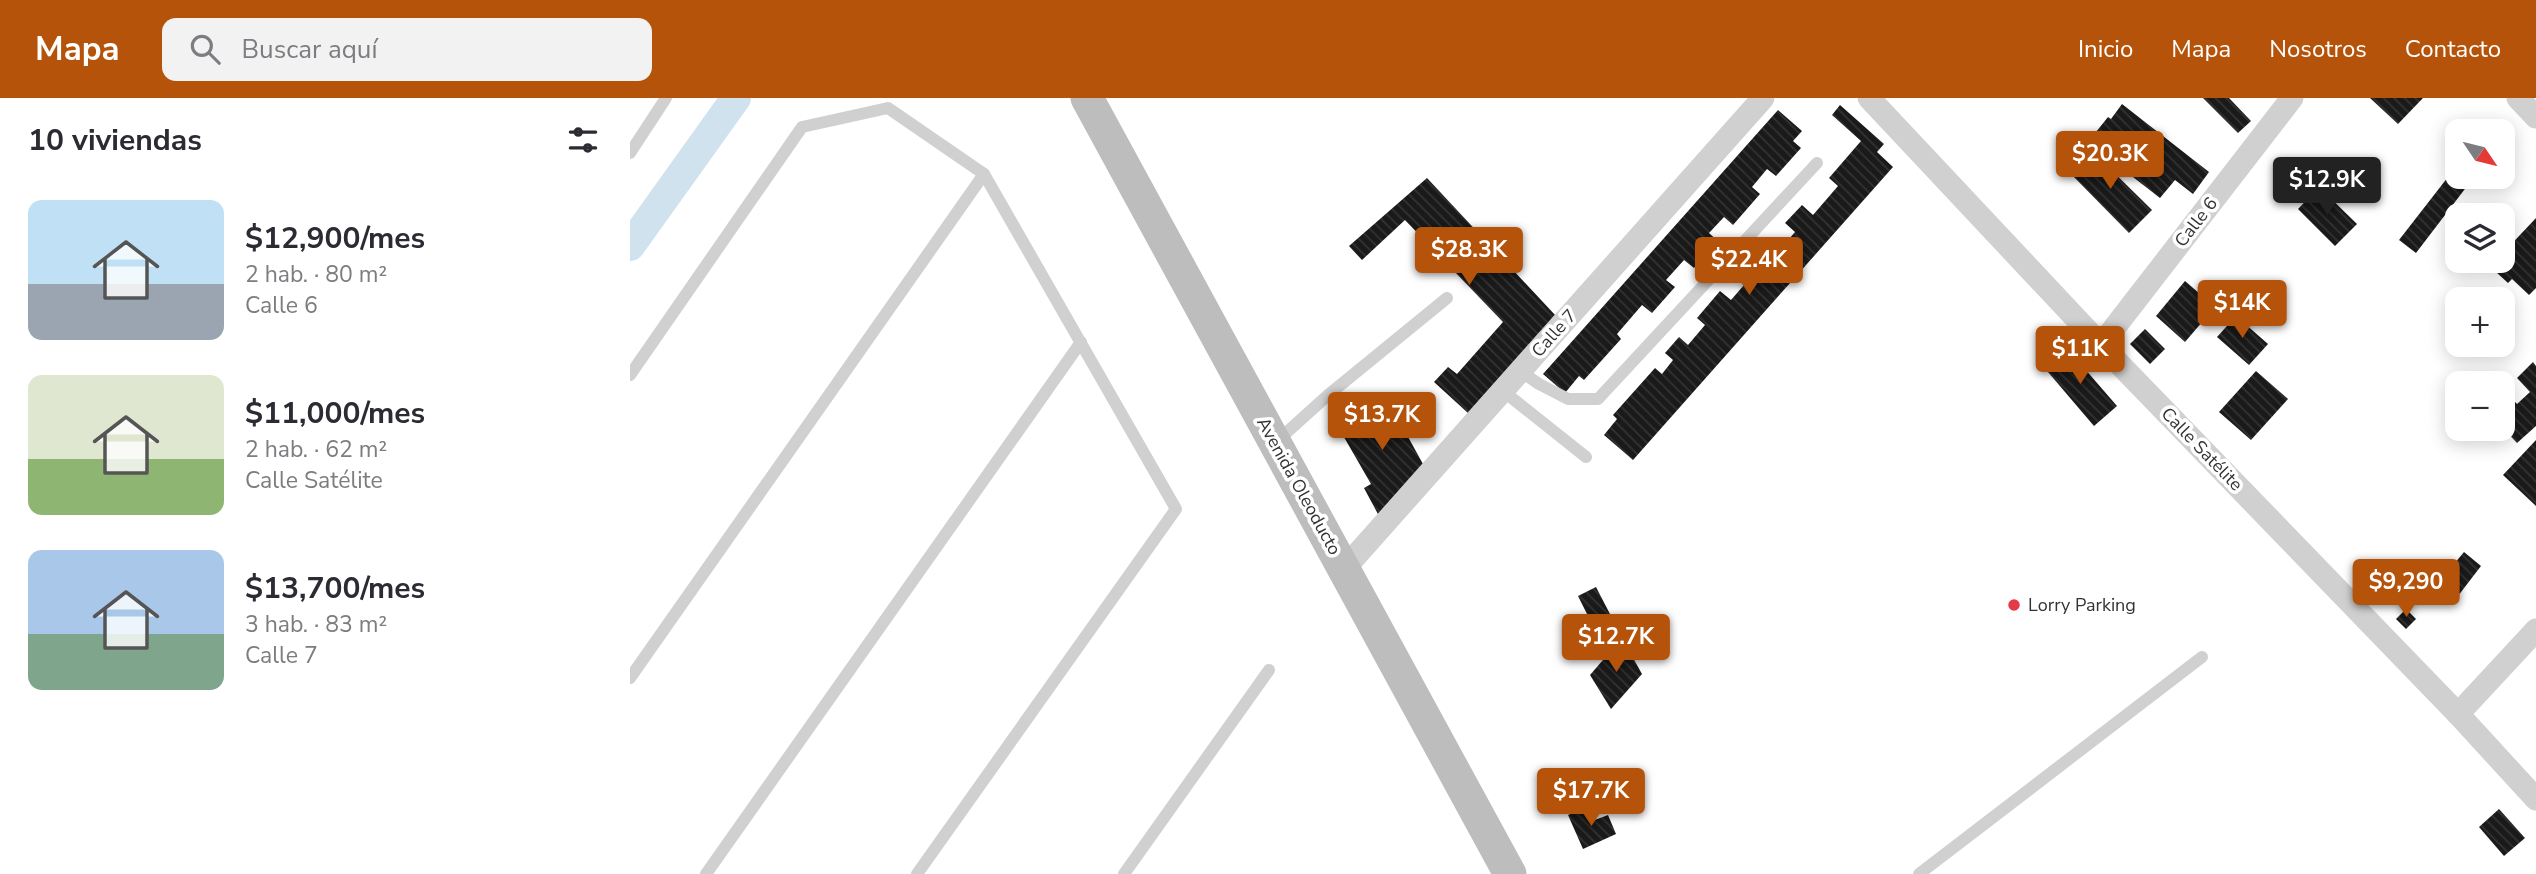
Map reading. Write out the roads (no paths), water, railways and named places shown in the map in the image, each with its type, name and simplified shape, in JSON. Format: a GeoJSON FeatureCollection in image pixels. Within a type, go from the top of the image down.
{"type":"FeatureCollection","features":[{"type":"Feature","properties":{"kind":"main road","name":"Avenida Oleoducto"},"geometry":{"type":"LineString","coordinates":[[1087,98],[1510,874]]}},
{"type":"Feature","properties":{"kind":"street","name":"Calle 7"},"geometry":{"type":"LineString","coordinates":[[1344,569],[1763,98]]}},
{"type":"Feature","properties":{"kind":"street","name":"Calle Satélite"},"geometry":{"type":"LineString","coordinates":[[1869,98],[2101,345],[2458,714],[2536,799]]}},
{"type":"Feature","properties":{"kind":"street","name":"Calle 6"},"geometry":{"type":"LineString","coordinates":[[2101,345],[2292,98]]}},
{"type":"Feature","properties":{"kind":"street"},"geometry":{"type":"LineString","coordinates":[[2518,98],[2536,117]]}},
{"type":"Feature","properties":{"kind":"street"},"geometry":{"type":"LineString","coordinates":[[2458,714],[2536,630]]}},
{"type":"Feature","properties":{"kind":"lane"},"geometry":{"type":"LineString","coordinates":[[630,153],[666,98]]}},
{"type":"Feature","properties":{"kind":"lane"},"geometry":{"type":"LineString","coordinates":[[630,375],[802,127],[887,108],[984,174],[1176,509],[917,874]]}},
{"type":"Feature","properties":{"kind":"lane"},"geometry":{"type":"LineString","coordinates":[[1520,371],[1568,399],[1598,400],[1817,163]]}},
{"type":"Feature","properties":{"kind":"lane"},"geometry":{"type":"LineString","coordinates":[[630,678],[984,174]]}},
{"type":"Feature","properties":{"kind":"lane"},"geometry":{"type":"LineString","coordinates":[[1275,443],[1327,396],[1447,298]]}},
{"type":"Feature","properties":{"kind":"lane"},"geometry":{"type":"LineString","coordinates":[[706,874],[1080,342]]}},
{"type":"Feature","properties":{"kind":"lane"},"geometry":{"type":"LineString","coordinates":[[1503,391],[1586,457]]}},
{"type":"Feature","properties":{"kind":"lane"},"geometry":{"type":"LineString","coordinates":[[1919,874],[2202,657]]}},
{"type":"Feature","properties":{"kind":"lane"},"geometry":{"type":"LineString","coordinates":[[1124,874],[1269,670]]}},
{"type":"Feature","properties":{"kind":"waterway"},"geometry":{"type":"LineString","coordinates":[[630,246],[736,98]]}},
{"type":"Feature","properties":{"kind":"place","name":"Lorry Parking"},"geometry":{"type":"Point","coordinates":[2014,605]}}]}
